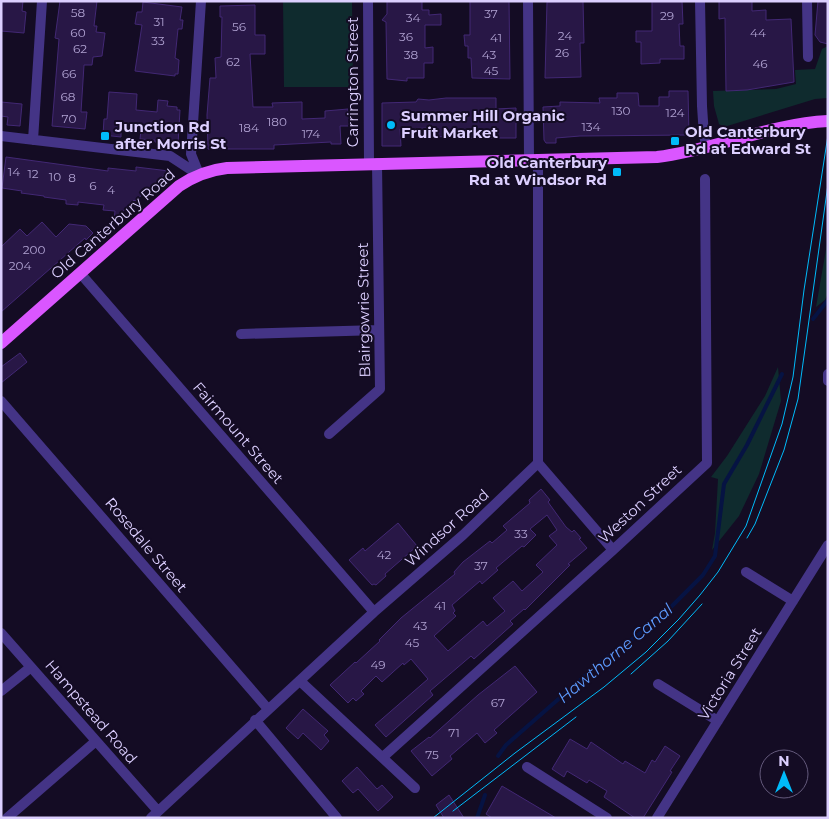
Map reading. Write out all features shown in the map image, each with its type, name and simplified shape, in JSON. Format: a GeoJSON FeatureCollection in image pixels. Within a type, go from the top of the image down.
{"type":"FeatureCollection","features":[{"type":"Feature","properties":{"kind":"main road","name":"Old Canterbury Road"},"geometry":{"type":"LineString","coordinates":[[1,343],[179,186],[199,174],[227,168],[657,157],[682,154],[775,129],[828,121]]}},
{"type":"Feature","properties":{"kind":"street"},"geometry":{"type":"LineString","coordinates":[[33,140],[42,1]]}},
{"type":"Feature","properties":{"kind":"street"},"geometry":{"type":"LineString","coordinates":[[199,174],[191,154],[201,1]]}},
{"type":"Feature","properties":{"kind":"street","name":"Carrington Street"},"geometry":{"type":"LineString","coordinates":[[368,1],[373,163]]}},
{"type":"Feature","properties":{"kind":"street"},"geometry":{"type":"LineString","coordinates":[[528,1],[534,160],[538,463],[613,550]]}},
{"type":"Feature","properties":{"kind":"street"},"geometry":{"type":"LineString","coordinates":[[700,1],[702,106],[704,136],[708,147]]}},
{"type":"Feature","properties":{"kind":"street"},"geometry":{"type":"LineString","coordinates":[[806,1],[808,57]]}},
{"type":"Feature","properties":{"kind":"street"},"geometry":{"type":"LineString","coordinates":[[1,136],[170,156],[199,174]]}},
{"type":"Feature","properties":{"kind":"street"},"geometry":{"type":"LineString","coordinates":[[170,156],[175,153],[191,154]]}},
{"type":"Feature","properties":{"kind":"street","name":"Blairgowrie Street"},"geometry":{"type":"LineString","coordinates":[[330,434],[380,389],[373,163]]}},
{"type":"Feature","properties":{"kind":"street","name":"Weston Street"},"geometry":{"type":"LineString","coordinates":[[382,757],[707,463],[705,180]]}},
{"type":"Feature","properties":{"kind":"street","name":"Fairmount Street"},"geometry":{"type":"LineString","coordinates":[[80,273],[374,612]]}},
{"type":"Feature","properties":{"kind":"street"},"geometry":{"type":"LineString","coordinates":[[241,334],[379,330]]}},
{"type":"Feature","properties":{"kind":"street"},"geometry":{"type":"LineString","coordinates":[[828,374],[828,381]]}},
{"type":"Feature","properties":{"kind":"street","name":"Rosedale Street"},"geometry":{"type":"LineString","coordinates":[[1,401],[268,709]]}},
{"type":"Feature","properties":{"kind":"street","name":"Windsor Road"},"geometry":{"type":"LineString","coordinates":[[154,814],[374,612],[463,535],[538,463]]}},
{"type":"Feature","properties":{"kind":"street","name":"Victoria Street"},"geometry":{"type":"LineString","coordinates":[[657,818],[828,546]]}},
{"type":"Feature","properties":{"kind":"street"},"geometry":{"type":"LineString","coordinates":[[746,572],[793,601]]}},
{"type":"Feature","properties":{"kind":"street","name":"Hampstead Road"},"geometry":{"type":"LineString","coordinates":[[1,633],[96,741],[154,814]]}},
{"type":"Feature","properties":{"kind":"street"},"geometry":{"type":"LineString","coordinates":[[1,691],[31,667]]}},
{"type":"Feature","properties":{"kind":"street"},"geometry":{"type":"LineString","coordinates":[[300,680],[415,788]]}},
{"type":"Feature","properties":{"kind":"street"},"geometry":{"type":"LineString","coordinates":[[658,684],[718,721]]}},
{"type":"Feature","properties":{"kind":"street"},"geometry":{"type":"LineString","coordinates":[[255,720],[337,818]]}},
{"type":"Feature","properties":{"kind":"street"},"geometry":{"type":"LineString","coordinates":[[7,818],[96,741]]}},
{"type":"Feature","properties":{"kind":"street"},"geometry":{"type":"LineString","coordinates":[[527,767],[607,818]]}},
{"type":"Feature","properties":{"kind":"green space"},"geometry":{"type":"Polygon","coordinates":[[[283,1],[352,1],[353,87],[284,87],[283,1]]]}},
{"type":"Feature","properties":{"kind":"green space"},"geometry":{"type":"Polygon","coordinates":[[[828,46],[828,98],[815,99],[724,127],[719,124],[714,106],[713,91],[776,89],[796,84],[795,70],[815,69],[822,49],[828,46]]]}},
{"type":"Feature","properties":{"kind":"green space"},"geometry":{"type":"Polygon","coordinates":[[[828,238],[828,293],[825,300],[816,307],[828,238]]]}},
{"type":"Feature","properties":{"kind":"green space"},"geometry":{"type":"Polygon","coordinates":[[[778,367],[781,401],[759,474],[739,516],[712,550],[715,533],[718,479],[711,477],[727,456],[765,396],[778,367]]]}},
{"type":"Feature","properties":{"kind":"building"},"geometry":{"type":"Polygon","coordinates":[[[1,1],[23,1],[22,11],[26,12],[24,33],[1,31],[1,1]]]}},
{"type":"Feature","properties":{"kind":"building"},"geometry":{"type":"Polygon","coordinates":[[[60,1],[97,1],[94,26],[97,26],[96,32],[105,33],[102,56],[93,57],[92,65],[84,65],[81,112],[87,112],[85,129],[52,126],[59,39],[55,38],[60,1]]]}},
{"type":"Feature","properties":{"kind":"building"},"geometry":{"type":"Polygon","coordinates":[[[387,1],[422,1],[422,10],[429,10],[429,15],[441,14],[441,25],[425,25],[425,48],[433,47],[433,63],[424,63],[424,78],[407,78],[407,81],[387,79],[386,22],[382,20],[387,14],[387,1]]]}},
{"type":"Feature","properties":{"kind":"building"},"geometry":{"type":"Polygon","coordinates":[[[470,1],[509,1],[510,79],[472,78],[471,58],[468,58],[468,46],[465,46],[464,35],[470,35],[470,1]]]}},
{"type":"Feature","properties":{"kind":"building"},"geometry":{"type":"Polygon","coordinates":[[[583,1],[584,43],[580,43],[581,77],[545,78],[547,2],[583,1]]]}},
{"type":"Feature","properties":{"kind":"building"},"geometry":{"type":"Polygon","coordinates":[[[652,1],[682,1],[683,24],[679,24],[680,46],[684,46],[684,59],[660,59],[660,63],[641,64],[641,42],[636,42],[636,31],[652,31],[652,1]]]}},
{"type":"Feature","properties":{"kind":"building"},"geometry":{"type":"Polygon","coordinates":[[[719,1],[752,1],[752,11],[766,10],[766,20],[791,19],[794,82],[747,90],[726,91],[725,18],[719,19],[719,1]]]}},
{"type":"Feature","properties":{"kind":"building"},"geometry":{"type":"Polygon","coordinates":[[[818,1],[828,1],[828,44],[820,42],[815,35],[818,1]]]}},
{"type":"Feature","properties":{"kind":"building"},"geometry":{"type":"Polygon","coordinates":[[[143,2],[182,7],[180,20],[183,20],[182,29],[178,29],[175,58],[179,60],[178,74],[175,74],[175,76],[135,71],[142,25],[135,24],[137,12],[142,12],[143,2]]]}},
{"type":"Feature","properties":{"kind":"building"},"geometry":{"type":"Polygon","coordinates":[[[255,5],[255,35],[265,35],[265,54],[250,54],[253,107],[273,107],[272,103],[302,102],[302,119],[325,118],[325,111],[348,109],[349,126],[340,126],[341,144],[331,144],[331,142],[274,145],[274,149],[208,149],[207,115],[210,78],[216,78],[215,58],[221,57],[222,17],[220,17],[220,6],[255,5]]]}},
{"type":"Feature","properties":{"kind":"building"},"geometry":{"type":"Polygon","coordinates":[[[669,91],[688,91],[689,135],[580,136],[556,138],[556,143],[546,143],[544,140],[543,107],[560,106],[560,102],[600,103],[599,98],[617,98],[617,93],[638,93],[639,106],[659,106],[659,97],[669,97],[669,91]]]}},
{"type":"Feature","properties":{"kind":"building"},"geometry":{"type":"Polygon","coordinates":[[[109,92],[137,94],[136,110],[157,112],[158,100],[168,101],[167,106],[177,107],[177,110],[180,110],[178,144],[140,139],[141,130],[121,129],[121,137],[103,135],[104,119],[107,119],[109,92]]]}},
{"type":"Feature","properties":{"kind":"building"},"geometry":{"type":"Polygon","coordinates":[[[496,98],[496,109],[516,108],[516,138],[469,139],[464,136],[430,137],[430,128],[400,129],[401,146],[382,146],[382,103],[416,102],[418,99],[496,98]]]}},
{"type":"Feature","properties":{"kind":"building"},"geometry":{"type":"Polygon","coordinates":[[[1,102],[22,104],[20,126],[7,125],[8,117],[1,116],[1,102]]]}},
{"type":"Feature","properties":{"kind":"building"},"geometry":{"type":"Polygon","coordinates":[[[6,157],[108,171],[108,168],[136,171],[136,167],[169,171],[134,200],[114,221],[115,211],[103,210],[104,205],[78,202],[78,205],[66,204],[66,200],[2,188],[6,157]]]}},
{"type":"Feature","properties":{"kind":"building"},"geometry":{"type":"Polygon","coordinates":[[[42,222],[56,237],[69,224],[86,226],[93,233],[1,312],[1,247],[20,229],[27,236],[42,222]]]}},
{"type":"Feature","properties":{"kind":"building"},"geometry":{"type":"Polygon","coordinates":[[[20,353],[27,362],[1,383],[1,367],[20,353]]]}},
{"type":"Feature","properties":{"kind":"building"},"geometry":{"type":"Polygon","coordinates":[[[541,489],[566,527],[572,532],[574,530],[587,548],[568,564],[570,565],[525,610],[510,621],[513,624],[474,659],[471,656],[430,691],[433,695],[386,737],[375,725],[428,679],[411,659],[404,665],[403,663],[382,682],[376,676],[361,691],[364,694],[356,701],[353,698],[348,703],[330,685],[380,641],[401,618],[455,574],[454,572],[463,562],[490,541],[492,543],[507,530],[503,526],[530,503],[529,500],[541,489]],[[547,515],[530,529],[536,535],[524,547],[522,546],[496,568],[498,570],[482,584],[480,581],[452,605],[455,611],[453,613],[456,616],[434,636],[448,651],[483,621],[487,626],[505,611],[493,598],[513,581],[522,591],[543,572],[536,565],[557,545],[549,536],[557,530],[547,515]]]}},
{"type":"Feature","properties":{"kind":"building"},"geometry":{"type":"Polygon","coordinates":[[[398,523],[417,546],[385,574],[386,576],[376,585],[372,585],[349,560],[363,548],[365,551],[398,523]]]}},
{"type":"Feature","properties":{"kind":"building"},"geometry":{"type":"Polygon","coordinates":[[[515,666],[537,692],[494,730],[497,733],[485,743],[477,733],[450,756],[452,759],[432,776],[411,751],[430,738],[478,695],[515,666]]]}},
{"type":"Feature","properties":{"kind":"building"},"geometry":{"type":"Polygon","coordinates":[[[303,709],[328,731],[324,735],[329,741],[321,750],[303,733],[298,739],[286,728],[303,709]]]}},
{"type":"Feature","properties":{"kind":"building"},"geometry":{"type":"Polygon","coordinates":[[[570,739],[587,749],[591,742],[623,764],[625,761],[645,773],[652,760],[655,762],[665,746],[680,756],[643,818],[635,818],[604,797],[607,791],[589,780],[587,783],[567,771],[564,777],[552,769],[570,739]]]}},
{"type":"Feature","properties":{"kind":"building"},"geometry":{"type":"Polygon","coordinates":[[[357,767],[377,789],[382,785],[393,797],[378,811],[358,789],[353,793],[342,781],[357,767]]]}},
{"type":"Feature","properties":{"kind":"building"},"geometry":{"type":"Polygon","coordinates":[[[502,786],[556,818],[492,818],[486,814],[502,786]]]}},
{"type":"Feature","properties":{"kind":"building"},"geometry":{"type":"Polygon","coordinates":[[[449,795],[464,818],[444,818],[436,805],[449,795]]]}},
{"type":"Feature","properties":{"kind":"waterway","name":"Hawthorne Canal"},"geometry":{"type":"LineString","coordinates":[[813,319],[828,300]]}},
{"type":"Feature","properties":{"kind":"waterway","name":"Hawthorne Canal"},"geometry":{"type":"LineString","coordinates":[[498,756],[506,745],[602,661],[657,621],[703,575],[715,556],[724,484],[747,445],[782,374]]}},
{"type":"Feature","properties":{"kind":"waterway","name":"Hawthorne Canal"},"geometry":{"type":"LineString","coordinates":[[477,818],[485,795]]}},
{"type":"Feature","properties":{"kind":"tram line"},"geometry":{"type":"LineString","coordinates":[[433,818],[515,753],[604,687],[646,652],[700,595],[718,572],[746,526],[782,424],[793,377],[804,290],[828,135]]}},
{"type":"Feature","properties":{"kind":"tram line"},"geometry":{"type":"LineString","coordinates":[[747,538],[755,524],[784,450],[798,399],[828,184]]}},
{"type":"Feature","properties":{"kind":"tram line"},"geometry":{"type":"LineString","coordinates":[[631,674],[668,641],[702,604]]}},
{"type":"Feature","properties":{"kind":"tram line"},"geometry":{"type":"LineString","coordinates":[[453,811],[576,717]]}},
{"type":"Feature","properties":{"kind":"place","name":"Summer Hill Organic Fruit Market"},"geometry":{"type":"Point","coordinates":[391,125]}},
{"type":"Feature","properties":{"kind":"place","name":"Junction Rd after Morris St"},"geometry":{"type":"Point","coordinates":[105,136]}},
{"type":"Feature","properties":{"kind":"place","name":"Old Canterbury Rd at Edward St"},"geometry":{"type":"Point","coordinates":[675,141]}},
{"type":"Feature","properties":{"kind":"place","name":"Old Canterbury Rd at Windsor Rd"},"geometry":{"type":"Point","coordinates":[617,172]}}]}
